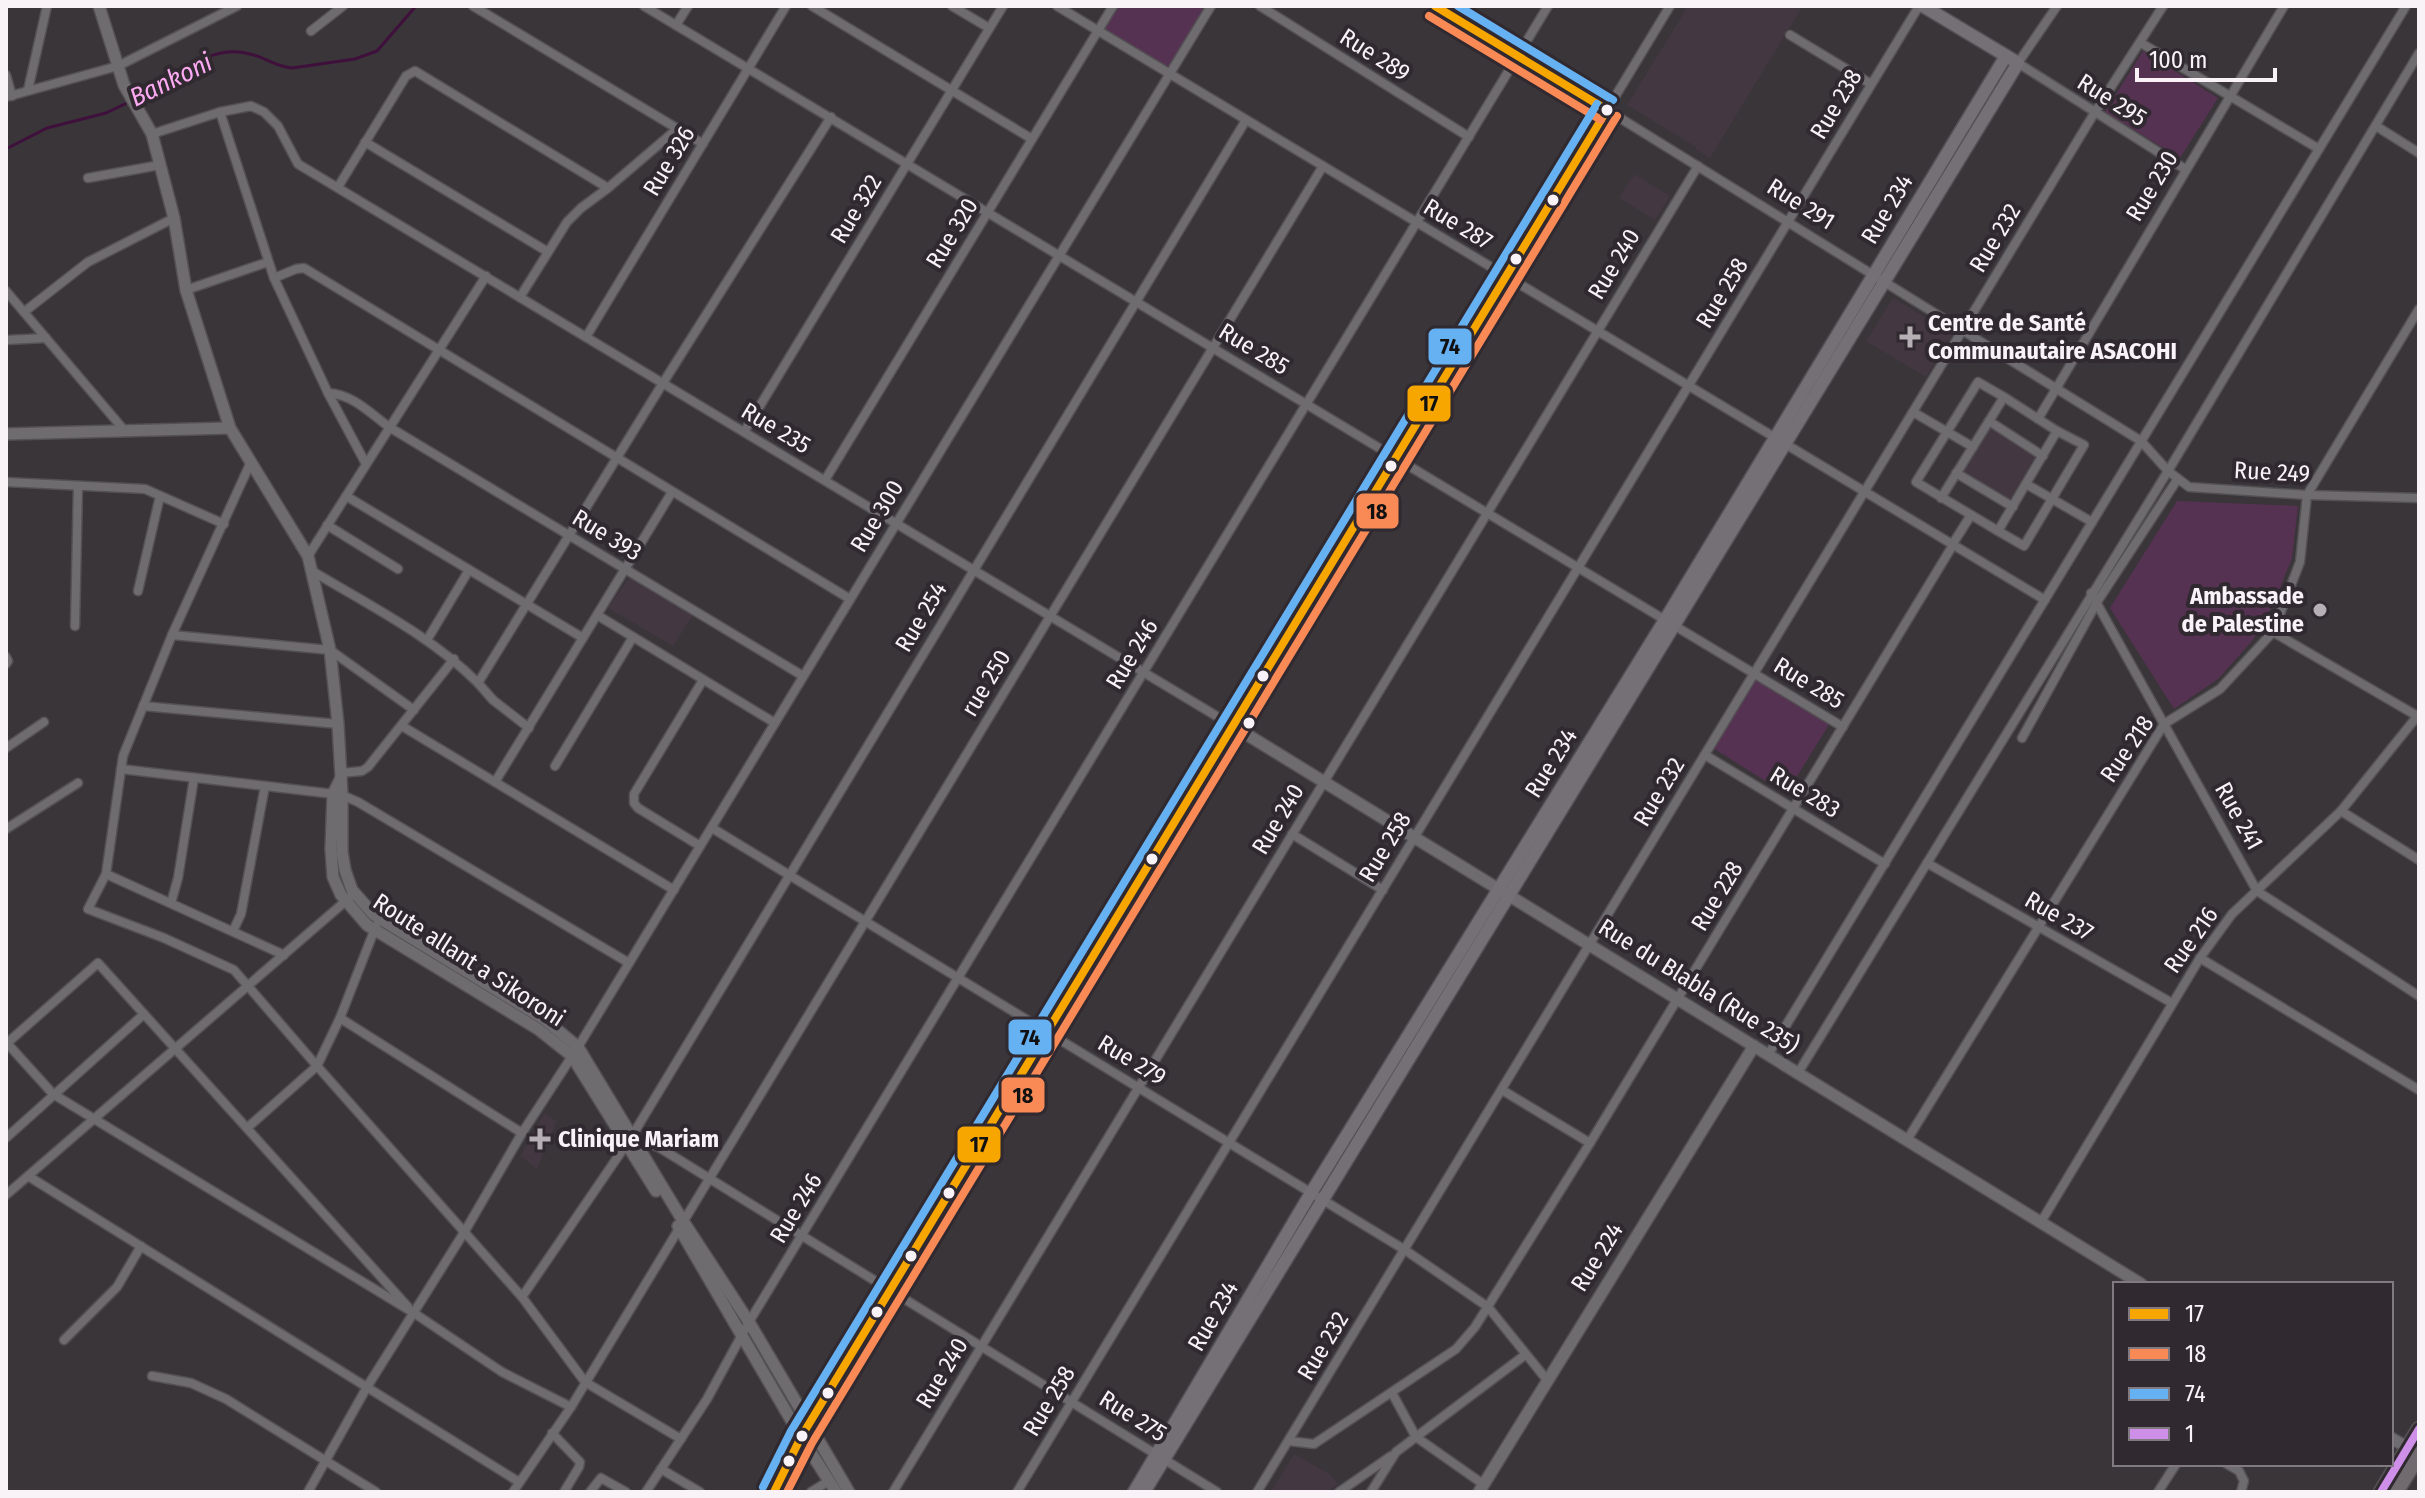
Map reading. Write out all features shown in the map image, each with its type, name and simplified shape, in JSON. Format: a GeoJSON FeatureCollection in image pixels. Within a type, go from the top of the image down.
{"type":"FeatureCollection","features":[{"type":"Feature","properties":{"kind":"main road"},"geometry":{"type":"LineString","coordinates":[[1923,6],[2018,63]]}},
{"type":"Feature","properties":{"kind":"main road","name":"Rue 234"},"geometry":{"type":"LineString","coordinates":[[1670,623],[1774,437],[2006,56]]}},
{"type":"Feature","properties":{"kind":"main road","name":"Rue 234"},"geometry":{"type":"LineString","coordinates":[[1144,1492],[1311,1193],[1504,892],[1670,623],[1786,445],[2018,63]]}},
{"type":"Feature","properties":{"kind":"main road","name":"Rue 234"},"geometry":{"type":"LineString","coordinates":[[1134,1492],[1161,1457],[1323,1200],[1504,892]]}},
{"type":"Feature","properties":{"kind":"main road"},"geometry":{"type":"LineString","coordinates":[[2396,1492],[2415,1452],[2419,1429]]}},
{"type":"Feature","properties":{"kind":"main road"},"geometry":{"type":"LineString","coordinates":[[2381,1492],[2415,1452]]}},
{"type":"Feature","properties":{"kind":"street"},"geometry":{"type":"LineString","coordinates":[[28,90],[47,6]]}},
{"type":"Feature","properties":{"kind":"street"},"geometry":{"type":"LineString","coordinates":[[99,6],[124,85],[152,134],[174,218],[186,290],[230,428],[308,556],[330,650],[341,775],[337,795],[342,852],[351,897],[377,924],[544,1019],[575,1052],[680,1224],[801,1437],[836,1492]]}},
{"type":"Feature","properties":{"kind":"street"},"geometry":{"type":"LineString","coordinates":[[6,75],[9,97],[118,66],[237,6]]}},
{"type":"Feature","properties":{"kind":"street"},"geometry":{"type":"LineString","coordinates":[[311,31],[343,6]]}},
{"type":"Feature","properties":{"kind":"street"},"geometry":{"type":"LineString","coordinates":[[473,6],[703,144]]}},
{"type":"Feature","properties":{"kind":"street","name":"Rue 285"},"geometry":{"type":"LineString","coordinates":[[644,6],[1843,727]]}},
{"type":"Feature","properties":{"kind":"street"},"geometry":{"type":"LineString","coordinates":[[676,25],[688,6]]}},
{"type":"Feature","properties":{"kind":"street","name":"Rue 326"},"geometry":{"type":"LineString","coordinates":[[586,337],[786,6]]}},
{"type":"Feature","properties":{"kind":"street"},"geometry":{"type":"LineString","coordinates":[[812,6],[1032,139]]}},
{"type":"Feature","properties":{"kind":"street"},"geometry":{"type":"LineString","coordinates":[[952,6],[989,28]]}},
{"type":"Feature","properties":{"kind":"street","name":"Rue 322"},"geometry":{"type":"LineString","coordinates":[[744,432],[1003,6]]}},
{"type":"Feature","properties":{"kind":"street","name":"Rue 287"},"geometry":{"type":"LineString","coordinates":[[1057,6],[2045,600]]}},
{"type":"Feature","properties":{"kind":"street","name":"Rue 320"},"geometry":{"type":"LineString","coordinates":[[825,480],[1113,6]]}},
{"type":"Feature","properties":{"kind":"street","name":"Rue 300"},"geometry":{"type":"LineString","coordinates":[[308,1492],[367,1387],[712,828],[1211,6]]}},
{"type":"Feature","properties":{"kind":"street","name":"Rue 289"},"geometry":{"type":"LineString","coordinates":[[1260,6],[1469,137]]}},
{"type":"Feature","properties":{"kind":"street","name":"Rue 291"},"geometry":{"type":"LineString","coordinates":[[1435,6],[2141,441]]}},
{"type":"Feature","properties":{"kind":"street","name":"Rue 246"},"geometry":{"type":"LineString","coordinates":[[646,1492],[707,1399],[749,1322],[1548,6]]}},
{"type":"Feature","properties":{"kind":"street"},"geometry":{"type":"LineString","coordinates":[[774,1492],[801,1437],[1670,6]]}},
{"type":"Feature","properties":{"kind":"street","name":"Rue 238"},"geometry":{"type":"LineString","coordinates":[[1788,222],[1871,84],[1923,6]]}},
{"type":"Feature","properties":{"kind":"street"},"geometry":{"type":"LineString","coordinates":[[2018,63],[2057,6]]}},
{"type":"Feature","properties":{"kind":"street","name":"Rue 232"},"geometry":{"type":"LineString","coordinates":[[1257,1492],[1962,330],[2163,6]]}},
{"type":"Feature","properties":{"kind":"street","name":"Rue 230"},"geometry":{"type":"LineString","coordinates":[[2038,419],[2284,6]]}},
{"type":"Feature","properties":{"kind":"street"},"geometry":{"type":"LineString","coordinates":[[1768,1055],[2406,6]]}},
{"type":"Feature","properties":{"kind":"street"},"geometry":{"type":"LineString","coordinates":[[1790,35],[1871,84]]}},
{"type":"Feature","properties":{"kind":"street"},"geometry":{"type":"LineString","coordinates":[[2141,43],[2319,149]]}},
{"type":"Feature","properties":{"kind":"street"},"geometry":{"type":"LineString","coordinates":[[1798,1073],[2168,471],[2419,53]]}},
{"type":"Feature","properties":{"kind":"street","name":"Rue 295"},"geometry":{"type":"LineString","coordinates":[[2018,63],[2185,169]]}},
{"type":"Feature","properties":{"kind":"street"},"geometry":{"type":"LineString","coordinates":[[338,187],[406,76],[415,71],[608,188]]}},
{"type":"Feature","properties":{"kind":"street","name":"Rue 235"},"geometry":{"type":"LineString","coordinates":[[220,112],[251,106],[264,112],[278,126],[298,164],[1233,726]]}},
{"type":"Feature","properties":{"kind":"street"},"geometry":{"type":"LineString","coordinates":[[152,134],[220,112],[274,278],[328,393],[366,464]]}},
{"type":"Feature","properties":{"kind":"street"},"geometry":{"type":"LineString","coordinates":[[478,683],[831,117]]}},
{"type":"Feature","properties":{"kind":"street","name":"Rue 254"},"geometry":{"type":"LineString","coordinates":[[522,1297],[629,1139],[1246,120]]}},
{"type":"Feature","properties":{"kind":"street"},"geometry":{"type":"LineString","coordinates":[[2376,126],[2419,153]]}},
{"type":"Feature","properties":{"kind":"street"},"geometry":{"type":"LineString","coordinates":[[520,297],[567,222],[677,129]]}},
{"type":"Feature","properties":{"kind":"street"},"geometry":{"type":"LineString","coordinates":[[365,142],[548,252]]}},
{"type":"Feature","properties":{"kind":"street"},"geometry":{"type":"LineString","coordinates":[[88,178],[160,165]]}},
{"type":"Feature","properties":{"kind":"street","name":"rue 250"},"geometry":{"type":"LineString","coordinates":[[513,1492],[571,1407],[1323,166]]}},
{"type":"Feature","properties":{"kind":"street","name":"Rue 240"},"geometry":{"type":"LineString","coordinates":[[893,1492],[1698,166]]}},
{"type":"Feature","properties":{"kind":"street"},"geometry":{"type":"LineString","coordinates":[[24,312],[88,262],[174,218]]}},
{"type":"Feature","properties":{"kind":"street","name":"Rue 258"},"geometry":{"type":"LineString","coordinates":[[1017,1492],[1788,222]]}},
{"type":"Feature","properties":{"kind":"street"},"geometry":{"type":"LineString","coordinates":[[186,290],[268,262]]}},
{"type":"Feature","properties":{"kind":"street"},"geometry":{"type":"LineString","coordinates":[[274,278],[304,268],[850,599]]}},
{"type":"Feature","properties":{"kind":"street"},"geometry":{"type":"LineString","coordinates":[[308,556],[486,276]]}},
{"type":"Feature","properties":{"kind":"street"},"geometry":{"type":"LineString","coordinates":[[6,291],[124,430]]}},
{"type":"Feature","properties":{"kind":"street","name":"Rue 218"},"geometry":{"type":"LineString","coordinates":[[1907,1140],[2164,724],[2220,689],[2273,632],[2300,562],[2307,495],[2419,309]]}},
{"type":"Feature","properties":{"kind":"street"},"geometry":{"type":"LineString","coordinates":[[6,340],[46,338]]}},
{"type":"Feature","properties":{"kind":"street"},"geometry":{"type":"LineString","coordinates":[[1978,382],[2004,397],[2084,445],[2024,546],[1916,482],[1978,382]]}},
{"type":"Feature","properties":{"kind":"street","name":"Rue 393"},"geometry":{"type":"LineString","coordinates":[[328,393],[341,394],[389,427],[803,676]]}},
{"type":"Feature","properties":{"kind":"street"},"geometry":{"type":"LineString","coordinates":[[1941,498],[2004,397]]}},
{"type":"Feature","properties":{"kind":"street"},"geometry":{"type":"LineString","coordinates":[[1913,412],[1973,447]]}},
{"type":"Feature","properties":{"kind":"street"},"geometry":{"type":"LineString","coordinates":[[1989,421],[2043,456]]}},
{"type":"Feature","properties":{"kind":"street"},"geometry":{"type":"LineString","coordinates":[[6,434],[230,428]]}},
{"type":"Feature","properties":{"kind":"street"},"geometry":{"type":"LineString","coordinates":[[1998,531],[2057,431]]}},
{"type":"Feature","properties":{"kind":"street"},"geometry":{"type":"LineString","coordinates":[[2022,738],[2097,602],[2177,480],[2141,441]]}},
{"type":"Feature","properties":{"kind":"street"},"geometry":{"type":"LineString","coordinates":[[250,464],[172,635],[123,756],[106,874],[88,909],[164,938],[234,970],[522,1297],[585,1382],[681,1439]]}},
{"type":"Feature","properties":{"kind":"street"},"geometry":{"type":"LineString","coordinates":[[1956,473],[2013,507]]}},
{"type":"Feature","properties":{"kind":"street","name":"Rue 249"},"geometry":{"type":"LineString","coordinates":[[2177,480],[2189,487],[2419,498]]}},
{"type":"Feature","properties":{"kind":"street"},"geometry":{"type":"LineString","coordinates":[[6,482],[145,489],[224,524]]}},
{"type":"Feature","properties":{"kind":"street"},"geometry":{"type":"LineString","coordinates":[[2026,484],[2092,522]]}},
{"type":"Feature","properties":{"kind":"street"},"geometry":{"type":"LineString","coordinates":[[75,626],[78,486]]}},
{"type":"Feature","properties":{"kind":"street"},"geometry":{"type":"LineString","coordinates":[[495,782],[672,492]]}},
{"type":"Feature","properties":{"kind":"street"},"geometry":{"type":"LineString","coordinates":[[138,591],[160,496]]}},
{"type":"Feature","properties":{"kind":"street"},"geometry":{"type":"LineString","coordinates":[[346,496],[583,638]]}},
{"type":"Feature","properties":{"kind":"street","name":"Rue 228"},"geometry":{"type":"LineString","coordinates":[[1289,1441],[1314,1444],[1456,1349],[1475,1327],[1971,515]]}},
{"type":"Feature","properties":{"kind":"street"},"geometry":{"type":"LineString","coordinates":[[327,525],[398,569]]}},
{"type":"Feature","properties":{"kind":"street"},"geometry":{"type":"LineString","coordinates":[[427,640],[469,570]]}},
{"type":"Feature","properties":{"kind":"street"},"geometry":{"type":"LineString","coordinates":[[311,571],[454,659],[493,700],[529,728]]}},
{"type":"Feature","properties":{"kind":"street","name":"Rue 241"},"geometry":{"type":"LineString","coordinates":[[2091,593],[2257,891],[2419,996]]}},
{"type":"Feature","properties":{"kind":"street"},"geometry":{"type":"LineString","coordinates":[[597,615],[775,723]]}},
{"type":"Feature","properties":{"kind":"street"},"geometry":{"type":"LineString","coordinates":[[2273,632],[2419,716]]}},
{"type":"Feature","properties":{"kind":"street"},"geometry":{"type":"LineString","coordinates":[[172,635],[330,650],[414,710]]}},
{"type":"Feature","properties":{"kind":"street"},"geometry":{"type":"LineString","coordinates":[[555,766],[633,637]]}},
{"type":"Feature","properties":{"kind":"street"},"geometry":{"type":"LineString","coordinates":[[6,657],[6,664]]}},
{"type":"Feature","properties":{"kind":"street"},"geometry":{"type":"LineString","coordinates":[[341,775],[362,771],[454,659]]}},
{"type":"Feature","properties":{"kind":"street"},"geometry":{"type":"LineString","coordinates":[[700,846],[638,808],[634,803],[634,794],[703,680]]}},
{"type":"Feature","properties":{"kind":"street"},"geometry":{"type":"LineString","coordinates":[[143,706],[338,724]]}},
{"type":"Feature","properties":{"kind":"street","name":"Rue 216"},"geometry":{"type":"LineString","coordinates":[[2041,1222],[2172,1003],[2232,914],[2341,811],[2419,716]]}},
{"type":"Feature","properties":{"kind":"street"},"geometry":{"type":"LineString","coordinates":[[6,748],[44,722]]}},
{"type":"Feature","properties":{"kind":"street"},"geometry":{"type":"LineString","coordinates":[[402,726],[674,890]]}},
{"type":"Feature","properties":{"kind":"street","name":"Rue du Blabla (Rue 235)"},"geometry":{"type":"LineString","coordinates":[[1233,726],[2138,1282]]}},
{"type":"Feature","properties":{"kind":"street","name":"Rue 283"},"geometry":{"type":"LineString","coordinates":[[1705,755],[1885,864]]}},
{"type":"Feature","properties":{"kind":"street"},"geometry":{"type":"LineString","coordinates":[[121,769],[337,795],[358,802],[629,963]]}},
{"type":"Feature","properties":{"kind":"street"},"geometry":{"type":"LineString","coordinates":[[171,903],[194,778]]}},
{"type":"Feature","properties":{"kind":"street"},"geometry":{"type":"LineString","coordinates":[[6,829],[78,783]]}},
{"type":"Feature","properties":{"kind":"street"},"geometry":{"type":"LineString","coordinates":[[233,931],[241,914],[265,786]]}},
{"type":"Feature","properties":{"kind":"street"},"geometry":{"type":"LineString","coordinates":[[2341,811],[2419,860]]}},
{"type":"Feature","properties":{"kind":"street","name":"Rue 279"},"geometry":{"type":"LineString","coordinates":[[712,828],[1405,1250],[1488,1307],[1547,1380]]}},
{"type":"Feature","properties":{"kind":"street"},"geometry":{"type":"LineString","coordinates":[[1292,834],[1383,890]]}},
{"type":"Feature","properties":{"kind":"street","name":"Rue 237"},"geometry":{"type":"LineString","coordinates":[[1927,863],[2172,1003]]}},
{"type":"Feature","properties":{"kind":"street"},"geometry":{"type":"LineString","coordinates":[[106,874],[284,955]]}},
{"type":"Feature","properties":{"kind":"street"},"geometry":{"type":"LineString","coordinates":[[6,1195],[351,897]]}},
{"type":"Feature","properties":{"kind":"street"},"geometry":{"type":"LineString","coordinates":[[247,1128],[317,1066],[340,1018],[377,924]]}},
{"type":"Feature","properties":{"kind":"street"},"geometry":{"type":"LineString","coordinates":[[2200,958],[2419,1090]]}},
{"type":"Feature","properties":{"kind":"street"},"geometry":{"type":"LineString","coordinates":[[414,1313],[98,963],[6,1043],[53,1094],[414,1313],[502,1372],[571,1407]]}},
{"type":"Feature","properties":{"kind":"street"},"geometry":{"type":"LineString","coordinates":[[6,1138],[144,1014]]}},
{"type":"Feature","properties":{"kind":"street"},"geometry":{"type":"LineString","coordinates":[[340,1018],[522,1133]]}},
{"type":"Feature","properties":{"kind":"street","name":"Rue 224"},"geometry":{"type":"LineString","coordinates":[[1481,1488],[1754,1046]]}},
{"type":"Feature","properties":{"kind":"street"},"geometry":{"type":"LineString","coordinates":[[1502,1090],[1590,1143]]}},
{"type":"Feature","properties":{"kind":"street","name":"Rue 275"},"geometry":{"type":"LineString","coordinates":[[629,1139],[660,1148],[1217,1492]]}},
{"type":"Feature","properties":{"kind":"street"},"geometry":{"type":"LineString","coordinates":[[28,1176],[519,1482]]}},
{"type":"Feature","properties":{"kind":"street"},"geometry":{"type":"LineString","coordinates":[[680,1224],[749,1322],[849,1492]]}},
{"type":"Feature","properties":{"kind":"street"},"geometry":{"type":"LineString","coordinates":[[64,1340],[117,1287],[141,1246]]}},
{"type":"Feature","properties":{"kind":"street"},"geometry":{"type":"LineString","coordinates":[[1339,1492],[1525,1355]]}},
{"type":"Feature","properties":{"kind":"street"},"geometry":{"type":"LineString","coordinates":[[152,1376],[191,1383],[226,1399],[376,1492]]}},
{"type":"Feature","properties":{"kind":"street"},"geometry":{"type":"LineString","coordinates":[[1392,1393],[1416,1437],[1481,1488]]}},
{"type":"Feature","properties":{"kind":"street"},"geometry":{"type":"LineString","coordinates":[[552,1433],[580,1462],[564,1492]]}},
{"type":"Feature","properties":{"kind":"street"},"geometry":{"type":"LineString","coordinates":[[2393,1439],[2415,1452]]}},
{"type":"Feature","properties":{"kind":"street"},"geometry":{"type":"LineString","coordinates":[[1371,1492],[1396,1452]]}},
{"type":"Feature","properties":{"kind":"street"},"geometry":{"type":"LineString","coordinates":[[2158,1492],[2175,1466]]}},
{"type":"Feature","properties":{"kind":"street"},"geometry":{"type":"LineString","coordinates":[[2230,1466],[2239,1471],[2244,1481],[2241,1492]]}},
{"type":"Feature","properties":{"kind":"street"},"geometry":{"type":"LineString","coordinates":[[661,1469],[700,1492]]}},
{"type":"Feature","properties":{"kind":"street"},"geometry":{"type":"LineString","coordinates":[[590,1492],[601,1478],[626,1492]]}},
{"type":"Feature","properties":{"kind":"street"},"geometry":{"type":"LineString","coordinates":[[811,1492],[829,1481]]}},
{"type":"Feature","properties":{"kind":"shaded area"},"geometry":{"type":"Polygon","coordinates":[[[1113,6],[1211,6],[1170,74],[1098,30],[1113,6]]]}},
{"type":"Feature","properties":{"kind":"shaded area"},"geometry":{"type":"Polygon","coordinates":[[[1688,6],[1803,6],[1710,158],[1627,105],[1688,6]]]}},
{"type":"Feature","properties":{"kind":"shaded area"},"geometry":{"type":"Polygon","coordinates":[[[2143,51],[2218,98],[2180,158],[2105,112],[2143,51]]]}},
{"type":"Feature","properties":{"kind":"shaded area"},"geometry":{"type":"Polygon","coordinates":[[[1634,174],[1670,196],[1655,220],[1619,198],[1634,174]]]}},
{"type":"Feature","properties":{"kind":"shaded area","name":"Centre de Santé Communautaire ASACOHI"},"geometry":{"type":"Polygon","coordinates":[[[1893,298],[1953,334],[1926,377],[1866,341],[1893,298]]]}},
{"type":"Feature","properties":{"kind":"shaded area"},"geometry":{"type":"Polygon","coordinates":[[[1990,425],[2039,457],[2013,503],[1960,473],[1990,425]]]}},
{"type":"Feature","properties":{"kind":"shaded area"},"geometry":{"type":"Polygon","coordinates":[[[2177,501],[2298,506],[2292,558],[2274,603],[2252,641],[2218,679],[2174,709],[2110,608],[2177,501]]]}},
{"type":"Feature","properties":{"kind":"shaded area"},"geometry":{"type":"Polygon","coordinates":[[[631,575],[693,615],[673,646],[608,608],[631,575]]]}},
{"type":"Feature","properties":{"kind":"shaded area"},"geometry":{"type":"Polygon","coordinates":[[[1757,678],[1830,723],[1786,794],[1713,748],[1757,678]]]}},
{"type":"Feature","properties":{"kind":"shaded area","name":"Clinique Mariam"},"geometry":{"type":"Polygon","coordinates":[[[544,1114],[557,1121],[537,1169],[520,1156],[544,1114]]]}},
{"type":"Feature","properties":{"kind":"shaded area"},"geometry":{"type":"Polygon","coordinates":[[[1294,1454],[1330,1474],[1338,1484],[1327,1492],[1271,1492],[1294,1454]]]}},
{"type":"Feature","properties":{"kind":"waterway","name":"Bankoni"},"geometry":{"type":"LineString","coordinates":[[136,99],[204,58],[219,54],[250,54],[292,68],[355,59],[377,51],[416,6]]}},
{"type":"Feature","properties":{"kind":"waterway","name":"Bankoni"},"geometry":{"type":"LineString","coordinates":[[6,149],[47,128],[106,113],[129,102]]}},
{"type":"Feature","properties":{"kind":"transit line","name":"17"},"geometry":{"type":"LineString","coordinates":[[1435,6],[1607,110]]}},
{"type":"Feature","properties":{"kind":"transit line","name":"74"},"geometry":{"type":"LineString","coordinates":[[1458,6],[1613,100]]}},
{"type":"Feature","properties":{"kind":"transit line","name":"18"},"geometry":{"type":"LineString","coordinates":[[1429,16],[1601,120]]}},
{"type":"Feature","properties":{"kind":"transit line","name":"74"},"geometry":{"type":"LineString","coordinates":[[763,1487],[791,1431],[1597,104]]}},
{"type":"Feature","properties":{"kind":"transit line","name":"17"},"geometry":{"type":"LineString","coordinates":[[774,1492],[801,1437],[1607,110]]}},
{"type":"Feature","properties":{"kind":"transit line","name":"18"},"geometry":{"type":"LineString","coordinates":[[787,1492],[812,1443],[1617,116]]}},
{"type":"Feature","properties":{"kind":"transit line","name":"1"},"geometry":{"type":"LineString","coordinates":[[2381,1492],[2419,1429]]}},
{"type":"Feature","properties":{"kind":"place","name":"Centre de Santé Communautaire ASACOHI"},"geometry":{"type":"Point","coordinates":[1910,337]}},
{"type":"Feature","properties":{"kind":"place","name":"Ambassade de Palestine"},"geometry":{"type":"Point","coordinates":[2320,610]}},
{"type":"Feature","properties":{"kind":"place","name":"Clinique Mariam"},"geometry":{"type":"Point","coordinates":[540,1139]}}]}
